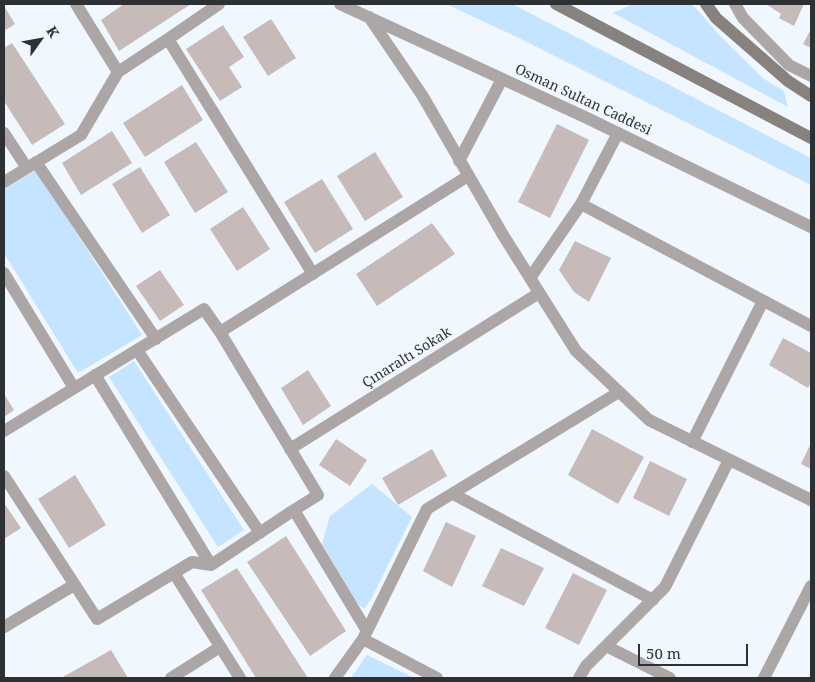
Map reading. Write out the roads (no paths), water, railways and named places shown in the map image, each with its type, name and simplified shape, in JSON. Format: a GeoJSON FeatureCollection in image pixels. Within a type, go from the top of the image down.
{"type":"FeatureCollection","features":[{"type":"Feature","properties":{"kind":"main road"},"geometry":{"type":"LineString","coordinates":[[556,4],[811,138]]}},
{"type":"Feature","properties":{"kind":"main road"},"geometry":{"type":"LineString","coordinates":[[706,4],[716,18],[730,31],[788,81],[811,96]]}},
{"type":"Feature","properties":{"kind":"street"},"geometry":{"type":"LineString","coordinates":[[76,4],[118,72]]}},
{"type":"Feature","properties":{"kind":"street"},"geometry":{"type":"LineString","coordinates":[[4,182],[81,134],[118,72],[219,4]]}},
{"type":"Feature","properties":{"kind":"street","name":"Osman Sultan Caddesi"},"geometry":{"type":"LineString","coordinates":[[340,4],[502,79],[811,227]]}},
{"type":"Feature","properties":{"kind":"street"},"geometry":{"type":"LineString","coordinates":[[736,4],[743,18],[789,65],[811,76]]}},
{"type":"Feature","properties":{"kind":"street"},"geometry":{"type":"LineString","coordinates":[[369,17],[422,95],[468,176],[576,351],[649,420],[811,500]]}},
{"type":"Feature","properties":{"kind":"street"},"geometry":{"type":"LineString","coordinates":[[168,39],[313,274]]}},
{"type":"Feature","properties":{"kind":"street"},"geometry":{"type":"LineString","coordinates":[[459,161],[502,79]]}},
{"type":"Feature","properties":{"kind":"street"},"geometry":{"type":"LineString","coordinates":[[4,133],[32,165],[156,339]]}},
{"type":"Feature","properties":{"kind":"street"},"geometry":{"type":"LineString","coordinates":[[530,278],[581,204],[618,134]]}},
{"type":"Feature","properties":{"kind":"street"},"geometry":{"type":"LineString","coordinates":[[220,332],[468,176]]}},
{"type":"Feature","properties":{"kind":"street"},"geometry":{"type":"LineString","coordinates":[[581,204],[811,326]]}},
{"type":"Feature","properties":{"kind":"street"},"geometry":{"type":"LineString","coordinates":[[4,274],[74,388]]}},
{"type":"Feature","properties":{"kind":"street","name":"Çınaraltı Sokak"},"geometry":{"type":"LineString","coordinates":[[290,449],[539,293]]}},
{"type":"Feature","properties":{"kind":"street"},"geometry":{"type":"LineString","coordinates":[[692,442],[763,300]]}},
{"type":"Feature","properties":{"kind":"street"},"geometry":{"type":"LineString","coordinates":[[4,431],[204,309],[220,332],[318,495],[211,565],[192,562],[97,619],[4,476]]}},
{"type":"Feature","properties":{"kind":"street"},"geometry":{"type":"LineString","coordinates":[[137,350],[260,533]]}},
{"type":"Feature","properties":{"kind":"street"},"geometry":{"type":"LineString","coordinates":[[95,375],[211,565]]}},
{"type":"Feature","properties":{"kind":"street"},"geometry":{"type":"LineString","coordinates":[[335,678],[365,635],[427,509],[620,392]]}},
{"type":"Feature","properties":{"kind":"street"},"geometry":{"type":"LineString","coordinates":[[579,678],[586,666],[665,588],[729,460]]}},
{"type":"Feature","properties":{"kind":"street"},"geometry":{"type":"LineString","coordinates":[[452,494],[652,600]]}},
{"type":"Feature","properties":{"kind":"street"},"geometry":{"type":"LineString","coordinates":[[294,510],[365,635],[437,678]]}},
{"type":"Feature","properties":{"kind":"street"},"geometry":{"type":"LineString","coordinates":[[174,573],[240,678]]}},
{"type":"Feature","properties":{"kind":"street"},"geometry":{"type":"LineString","coordinates":[[4,627],[74,585]]}},
{"type":"Feature","properties":{"kind":"street"},"geometry":{"type":"LineString","coordinates":[[764,678],[811,586]]}},
{"type":"Feature","properties":{"kind":"street"},"geometry":{"type":"LineString","coordinates":[[606,646],[670,678]]}},
{"type":"Feature","properties":{"kind":"street"},"geometry":{"type":"LineString","coordinates":[[171,678],[220,647]]}}]}
